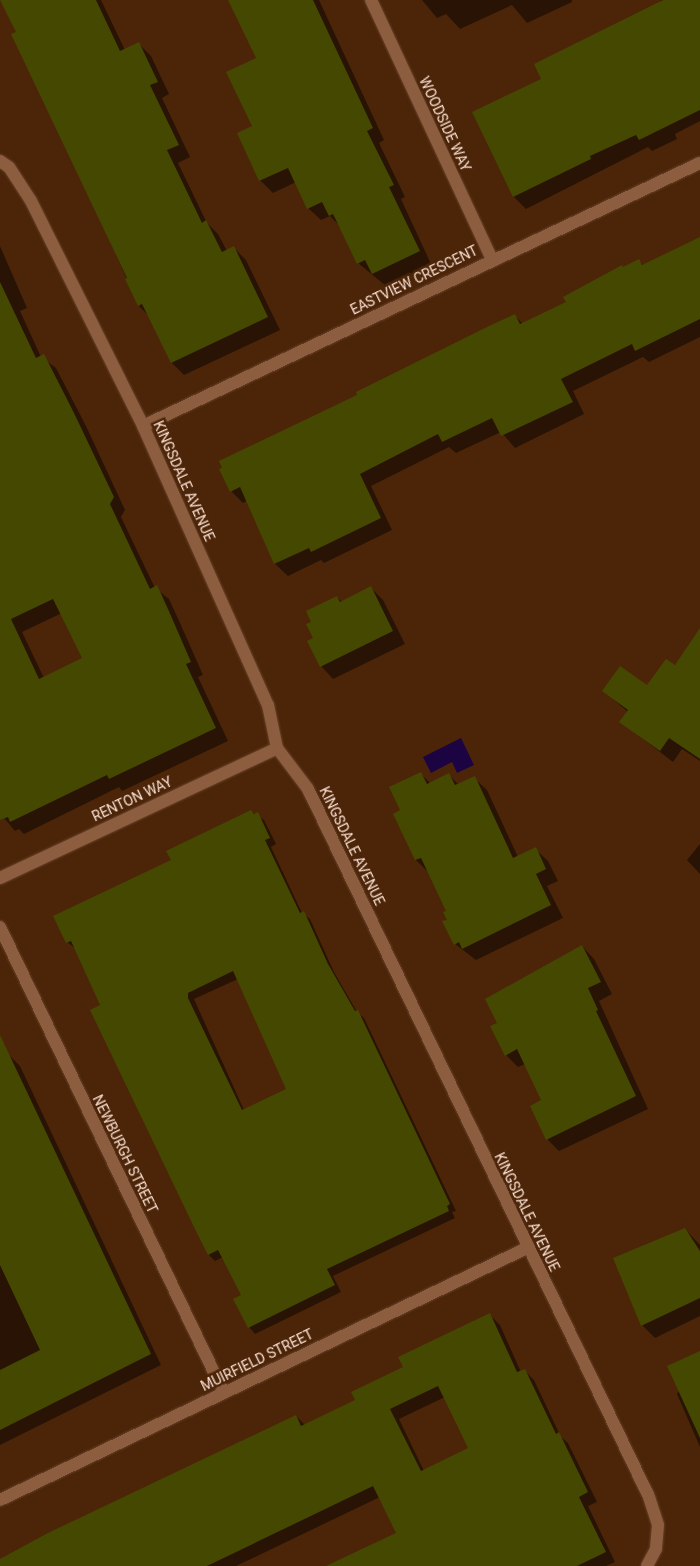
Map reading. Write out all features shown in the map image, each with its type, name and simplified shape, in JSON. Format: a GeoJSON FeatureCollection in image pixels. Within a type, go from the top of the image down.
{"type":"FeatureCollection","features":[{"type":"Feature","properties":{"kind":"street","name":"WOODSIDE WAY"},"geometry":{"type":"LineString","coordinates":[[371,0],[492,260]]}},
{"type":"Feature","properties":{"kind":"street","name":"KINGSDALE AVENUE"},"geometry":{"type":"LineString","coordinates":[[0,161],[9,167],[31,201],[143,426],[268,705],[277,748],[308,788],[527,1248],[650,1497],[658,1526],[656,1549],[647,1566]]}},
{"type":"Feature","properties":{"kind":"street","name":"EASTVIEW CRESCENT"},"geometry":{"type":"LineString","coordinates":[[143,426],[700,163]]}},
{"type":"Feature","properties":{"kind":"street","name":"RENTON WAY"},"geometry":{"type":"LineString","coordinates":[[0,878],[277,748]]}},
{"type":"Feature","properties":{"kind":"street","name":"NEWBURGH STREET"},"geometry":{"type":"LineString","coordinates":[[0,928],[224,1393]]}},
{"type":"Feature","properties":{"kind":"street","name":"MUIRFIELD STREET"},"geometry":{"type":"LineString","coordinates":[[0,1500],[527,1248]]}},
{"type":"Feature","properties":{"kind":"shaded area"},"geometry":{"type":"Polygon","coordinates":[[[461,738],[474,765],[457,773],[452,762],[431,773],[423,757],[461,738]]]}},
{"type":"Feature","properties":{"kind":"building"},"geometry":{"type":"Polygon","coordinates":[[[0,0],[96,0],[120,51],[139,42],[158,82],[150,85],[179,145],[167,150],[202,223],[206,220],[222,252],[234,246],[268,317],[171,363],[142,304],[138,306],[125,279],[127,278],[11,34],[16,32],[0,0]]]}},
{"type":"Feature","properties":{"kind":"building"},"geometry":{"type":"Polygon","coordinates":[[[228,0],[313,0],[373,128],[367,131],[394,185],[389,187],[420,251],[372,274],[365,260],[357,264],[333,214],[329,216],[322,202],[307,209],[288,168],[259,181],[237,133],[252,126],[226,72],[256,58],[228,0]]]}},
{"type":"Feature","properties":{"kind":"building"},"geometry":{"type":"Polygon","coordinates":[[[663,0],[700,0],[700,110],[639,140],[636,135],[590,156],[591,159],[513,197],[472,112],[541,79],[534,64],[663,0]]]}},
{"type":"Feature","properties":{"kind":"building"},"geometry":{"type":"Polygon","coordinates":[[[700,237],[700,319],[635,351],[632,344],[561,379],[573,402],[501,436],[492,418],[442,442],[438,434],[360,474],[381,518],[311,552],[309,548],[274,564],[240,487],[230,492],[219,469],[222,468],[219,461],[357,395],[356,392],[515,314],[520,324],[566,302],[563,297],[622,265],[623,267],[639,259],[642,265],[700,237]]]}},
{"type":"Feature","properties":{"kind":"building"},"geometry":{"type":"Polygon","coordinates":[[[0,282],[36,358],[44,354],[74,413],[114,497],[110,504],[150,589],[157,585],[168,609],[191,662],[186,664],[216,728],[109,779],[107,775],[10,822],[8,817],[0,820],[0,282]],[[53,599],[11,619],[39,679],[82,658],[53,599]]]}},
{"type":"Feature","properties":{"kind":"building"},"geometry":{"type":"Polygon","coordinates":[[[371,586],[393,631],[320,667],[307,641],[313,638],[306,624],[311,622],[306,611],[337,596],[340,602],[371,586]]]}},
{"type":"Feature","properties":{"kind":"building"},"geometry":{"type":"Polygon","coordinates":[[[700,628],[700,759],[669,738],[660,751],[619,722],[628,710],[602,691],[620,666],[647,685],[666,659],[675,665],[700,628]]]}},
{"type":"Feature","properties":{"kind":"building"},"geometry":{"type":"Polygon","coordinates":[[[421,772],[427,784],[449,773],[455,785],[475,776],[513,858],[536,847],[546,869],[536,874],[551,905],[462,949],[459,942],[454,945],[442,921],[447,920],[443,912],[446,911],[421,858],[415,860],[393,814],[400,810],[389,787],[421,772]]]}},
{"type":"Feature","properties":{"kind":"building"},"geometry":{"type":"Polygon","coordinates":[[[251,810],[254,814],[258,812],[270,838],[265,840],[300,913],[304,911],[328,964],[355,1011],[358,1010],[450,1204],[447,1206],[449,1211],[327,1269],[335,1285],[248,1328],[233,1299],[241,1295],[218,1250],[208,1255],[194,1227],[90,1010],[100,1005],[71,941],[66,943],[53,916],[171,860],[166,851],[251,810]],[[233,971],[188,993],[188,998],[242,1110],[286,1089],[233,971]]]}},
{"type":"Feature","properties":{"kind":"building"},"geometry":{"type":"Polygon","coordinates":[[[582,945],[601,982],[588,988],[598,1010],[596,1011],[636,1096],[546,1140],[530,1106],[541,1100],[517,1049],[505,1056],[490,1026],[497,1023],[485,999],[582,945]]]}},
{"type":"Feature","properties":{"kind":"building"},"geometry":{"type":"Polygon","coordinates":[[[0,1035],[151,1354],[0,1430],[0,1370],[40,1350],[0,1265],[0,1035]]]}},
{"type":"Feature","properties":{"kind":"building"},"geometry":{"type":"Polygon","coordinates":[[[685,1228],[700,1251],[700,1298],[641,1326],[613,1258],[685,1228]]]}},
{"type":"Feature","properties":{"kind":"building"},"geometry":{"type":"Polygon","coordinates":[[[490,1313],[517,1372],[525,1369],[556,1434],[559,1432],[588,1492],[579,1497],[606,1552],[577,1566],[326,1566],[396,1533],[373,1486],[207,1566],[0,1566],[0,1559],[48,1533],[296,1415],[301,1426],[355,1400],[351,1392],[403,1367],[398,1357],[490,1313]],[[438,1386],[390,1409],[421,1471],[468,1448],[438,1386]]]}},
{"type":"Feature","properties":{"kind":"building"},"geometry":{"type":"Polygon","coordinates":[[[700,1351],[700,1438],[667,1366],[700,1351]]]}}]}
